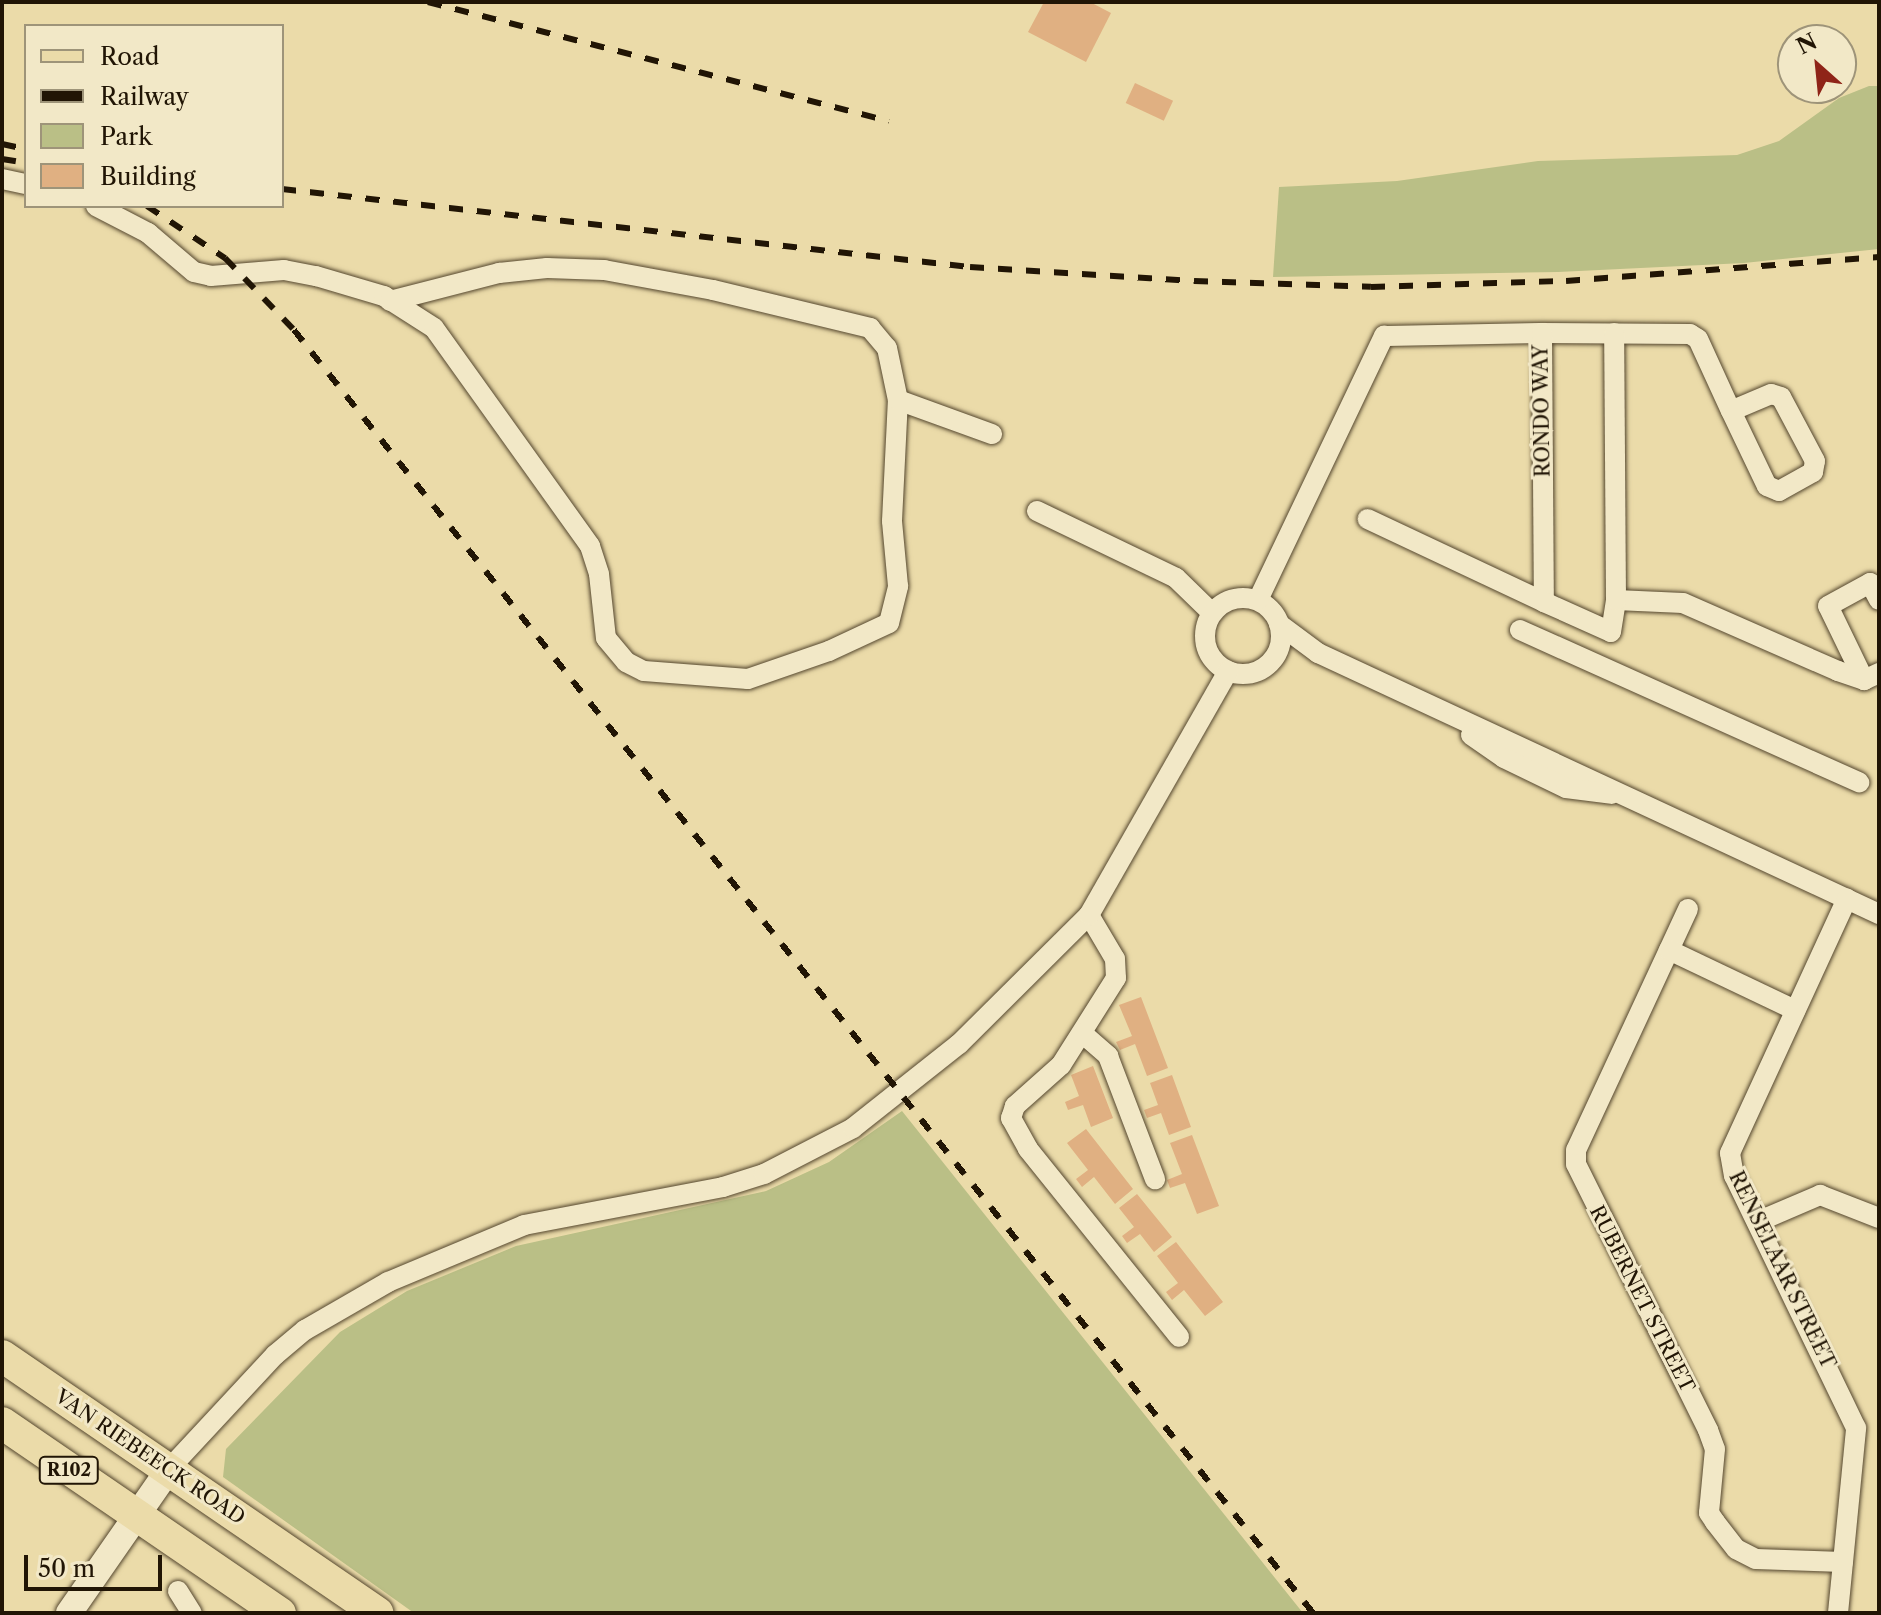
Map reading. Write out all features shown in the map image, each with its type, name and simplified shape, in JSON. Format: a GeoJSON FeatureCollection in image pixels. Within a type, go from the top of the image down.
{"type":"FeatureCollection","features":[{"type":"Feature","properties":{"kind":"main road","name":"VAN RIEBEECK ROAD"},"geometry":{"type":"LineString","coordinates":[[2,1356],[377,1613]]}},
{"type":"Feature","properties":{"kind":"main road","name":"R102"},"geometry":{"type":"LineString","coordinates":[[2,1423],[280,1613]]}},
{"type":"Feature","properties":{"kind":"street"},"geometry":{"type":"LineString","coordinates":[[2,179],[24,184]]}},
{"type":"Feature","properties":{"kind":"street"},"geometry":{"type":"LineString","coordinates":[[100,208],[148,233],[194,272],[211,276],[284,270],[390,301],[418,314],[452,346],[590,546],[602,592],[606,638],[626,662],[644,671],[748,679],[889,623],[898,586],[892,521],[898,400],[887,348],[870,328],[661,279],[547,268],[499,273],[390,301]]}},
{"type":"Feature","properties":{"kind":"street"},"geometry":{"type":"LineString","coordinates":[[1542,333],[1682,331],[1698,339],[1731,411],[1772,490],[1813,472],[1815,461],[1781,397],[1771,394],[1731,411]]}},
{"type":"Feature","properties":{"kind":"street","name":"RONDO WAY"},"geometry":{"type":"LineString","coordinates":[[1258,600],[1384,336],[1542,333],[1544,602]]}},
{"type":"Feature","properties":{"kind":"street"},"geometry":{"type":"LineString","coordinates":[[1597,664],[1611,632],[1616,600],[1614,333]]}},
{"type":"Feature","properties":{"kind":"street"},"geometry":{"type":"LineString","coordinates":[[898,400],[992,434]]}},
{"type":"Feature","properties":{"kind":"street"},"geometry":{"type":"LineString","coordinates":[[1037,511],[1176,578],[1212,613]]}},
{"type":"Feature","properties":{"kind":"street"},"geometry":{"type":"LineString","coordinates":[[1368,519],[1611,632]]}},
{"type":"Feature","properties":{"kind":"street"},"geometry":{"type":"LineString","coordinates":[[1872,676],[1828,606],[1870,583],[1879,600]]}},
{"type":"Feature","properties":{"kind":"street"},"geometry":{"type":"LineString","coordinates":[[1318,653],[1275,655],[1257,671],[1228,671],[1207,651],[1205,631],[1212,613],[1238,598],[1258,600],[1279,624],[1318,653],[1879,914]]}},
{"type":"Feature","properties":{"kind":"street"},"geometry":{"type":"LineString","coordinates":[[1616,600],[1683,603],[1872,676]]}},
{"type":"Feature","properties":{"kind":"street"},"geometry":{"type":"LineString","coordinates":[[1275,655],[1279,624]]}},
{"type":"Feature","properties":{"kind":"street"},"geometry":{"type":"LineString","coordinates":[[1520,630],[1859,782]]}},
{"type":"Feature","properties":{"kind":"street"},"geometry":{"type":"LineString","coordinates":[[69,1613],[169,1469],[225,1404],[285,1346],[342,1307],[422,1265],[524,1225],[723,1187],[819,1149],[959,1044],[1089,915],[1228,671]]}},
{"type":"Feature","properties":{"kind":"street","name":"RENSELAAR STREET"},"geometry":{"type":"LineString","coordinates":[[1838,1613],[1856,1428],[1734,1176],[1730,1153],[1847,899]]}},
{"type":"Feature","properties":{"kind":"street","name":"RUBERNET STREET"},"geometry":{"type":"LineString","coordinates":[[1688,909],[1576,1150],[1576,1164],[1708,1430],[1715,1449],[1709,1513],[1715,1522],[1736,1549],[1756,1559],[1843,1562]]}},
{"type":"Feature","properties":{"kind":"street"},"geometry":{"type":"LineString","coordinates":[[1089,915],[1119,969],[1061,1065],[1015,1106],[1013,1126],[1179,1337]]}},
{"type":"Feature","properties":{"kind":"street"},"geometry":{"type":"LineString","coordinates":[[1669,950],[1795,1010]]}},
{"type":"Feature","properties":{"kind":"street"},"geometry":{"type":"LineString","coordinates":[[1082,1033],[1108,1056],[1155,1179]]}},
{"type":"Feature","properties":{"kind":"street"},"geometry":{"type":"LineString","coordinates":[[1757,1222],[1820,1195],[1879,1218]]}},
{"type":"Feature","properties":{"kind":"street"},"geometry":{"type":"LineString","coordinates":[[178,1591],[192,1613]]}},
{"type":"Feature","properties":{"kind":"green space"},"geometry":{"type":"Polygon","coordinates":[[[1879,86],[1879,249],[1744,263],[1558,272],[1273,277],[1279,187],[1397,181],[1538,161],[1737,155],[1779,141],[1831,104],[1857,104],[1857,91],[1879,86]]]}},
{"type":"Feature","properties":{"kind":"green space"},"geometry":{"type":"Polygon","coordinates":[[[902,1111],[1303,1613],[414,1613],[223,1477],[226,1449],[340,1332],[407,1291],[516,1246],[766,1191],[829,1162],[902,1111]]]}},
{"type":"Feature","properties":{"kind":"building"},"geometry":{"type":"Polygon","coordinates":[[[1044,2],[1090,2],[1111,13],[1086,62],[1028,32],[1044,2]]]}},
{"type":"Feature","properties":{"kind":"building"},"geometry":{"type":"Polygon","coordinates":[[[1135,83],[1173,101],[1164,121],[1126,103],[1135,83]]]}},
{"type":"Feature","properties":{"kind":"building"},"geometry":{"type":"Polygon","coordinates":[[[1141,997],[1168,1068],[1147,1076],[1135,1044],[1120,1050],[1116,1042],[1132,1036],[1119,1005],[1141,997]]]}},
{"type":"Feature","properties":{"kind":"building"},"geometry":{"type":"Polygon","coordinates":[[[1093,1066],[1113,1118],[1091,1127],[1083,1105],[1068,1110],[1065,1102],[1079,1096],[1071,1075],[1093,1066]]]}},
{"type":"Feature","properties":{"kind":"building"},"geometry":{"type":"Polygon","coordinates":[[[1172,1075],[1191,1127],[1169,1135],[1161,1113],[1147,1118],[1144,1110],[1158,1105],[1150,1083],[1172,1075]]]}},
{"type":"Feature","properties":{"kind":"building"},"geometry":{"type":"Polygon","coordinates":[[[1086,1129],[1133,1189],[1115,1204],[1094,1177],[1082,1187],[1076,1179],[1088,1170],[1067,1143],[1086,1129]]]}},
{"type":"Feature","properties":{"kind":"building"},"geometry":{"type":"Polygon","coordinates":[[[1192,1135],[1219,1206],[1197,1214],[1185,1183],[1170,1188],[1167,1180],[1182,1174],[1170,1143],[1192,1135]]]}},
{"type":"Feature","properties":{"kind":"building"},"geometry":{"type":"Polygon","coordinates":[[[1137,1194],[1172,1237],[1154,1252],[1140,1234],[1127,1243],[1122,1236],[1134,1227],[1119,1208],[1137,1194]]]}},
{"type":"Feature","properties":{"kind":"building"},"geometry":{"type":"Polygon","coordinates":[[[1176,1242],[1223,1302],[1205,1316],[1184,1290],[1172,1300],[1166,1292],[1178,1283],[1157,1256],[1176,1242]]]}},
{"type":"Feature","properties":{"kind":"railway"},"geometry":{"type":"LineString","coordinates":[[428,2],[889,121]]}},
{"type":"Feature","properties":{"kind":"railway"},"geometry":{"type":"LineString","coordinates":[[2,144],[24,149]]}},
{"type":"Feature","properties":{"kind":"railway"},"geometry":{"type":"LineString","coordinates":[[2,159],[24,163]]}},
{"type":"Feature","properties":{"kind":"railway"},"geometry":{"type":"LineString","coordinates":[[284,189],[970,267],[1194,281],[1371,287],[1566,281],[1879,257]]}},
{"type":"Feature","properties":{"kind":"railway"},"geometry":{"type":"LineString","coordinates":[[150,208],[225,258],[294,330],[1313,1613]]}}]}
